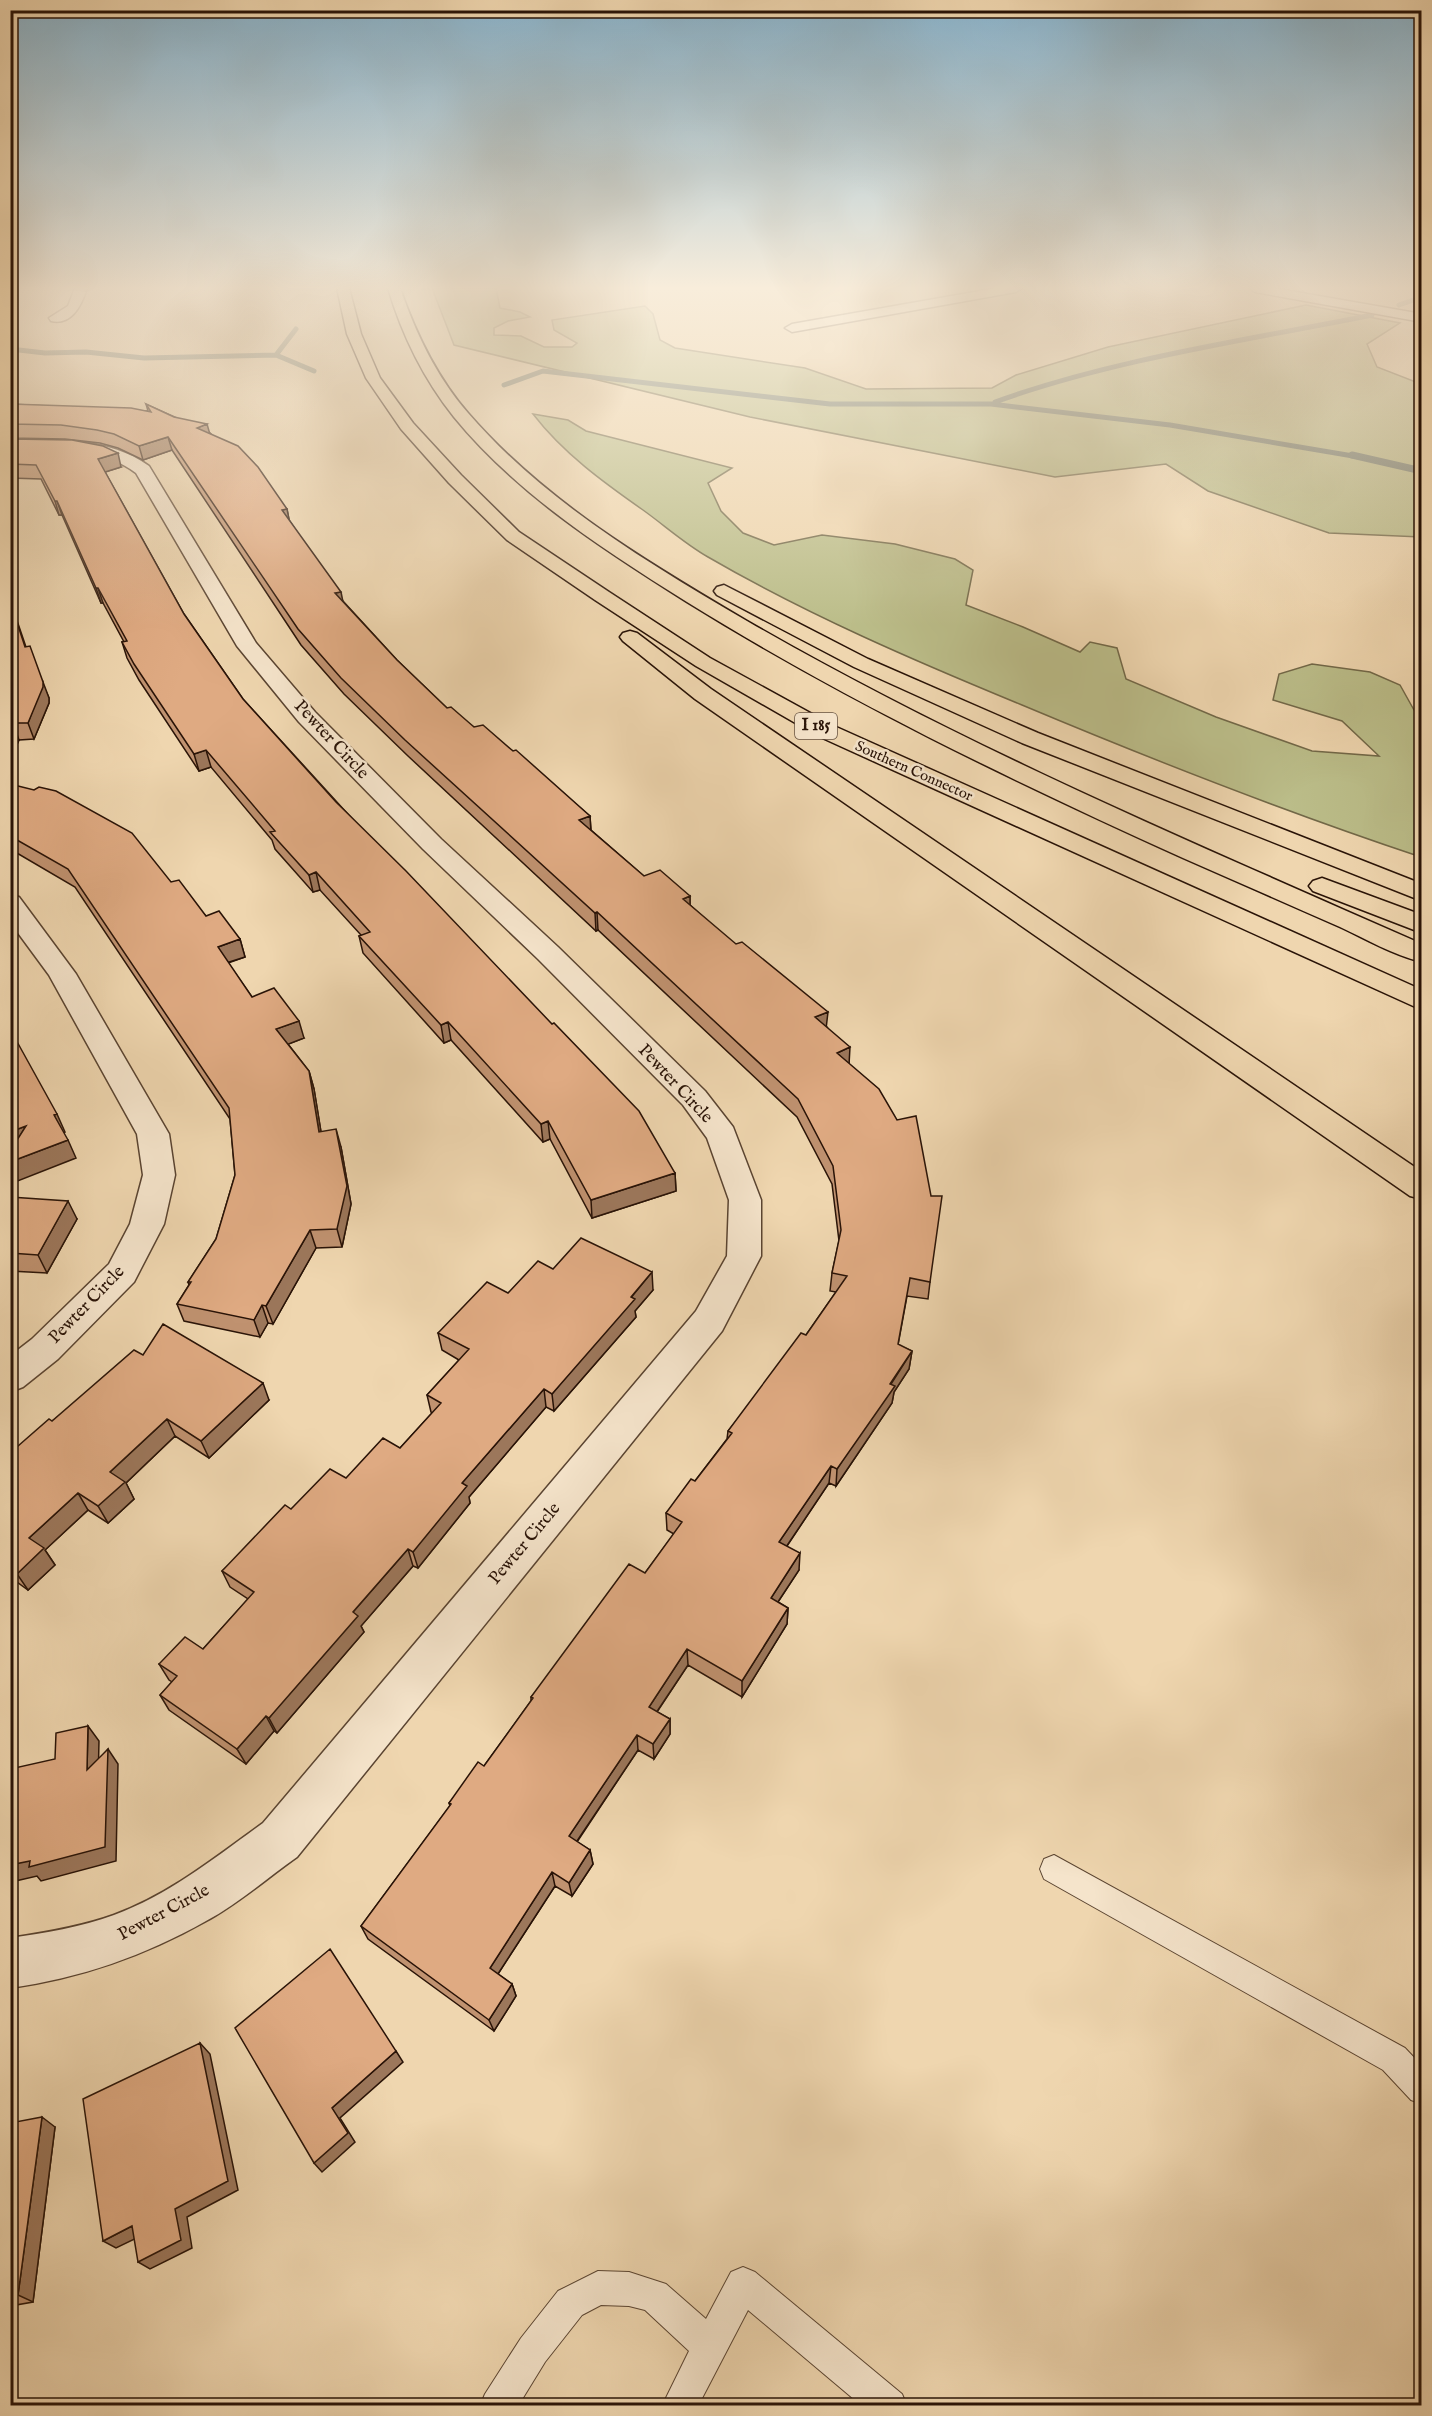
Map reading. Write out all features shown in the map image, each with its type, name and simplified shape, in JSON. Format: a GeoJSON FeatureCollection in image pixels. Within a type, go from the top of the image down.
{"type":"FeatureCollection","features":[{"type":"Feature","properties":{"kind":"highway","name":"Southern Connector"},"geometry":{"type":"LineString","coordinates":[[389,401],[407,426],[513,536],[703,662],[826,731],[1422,1002]]}},
{"type":"Feature","properties":{"kind":"highway"},"geometry":{"type":"LineString","coordinates":[[449,401],[477,434],[526,478],[569,512],[660,577],[753,633],[857,692],[1007,767],[1422,954]]}},
{"type":"Feature","properties":{"kind":"highway"},"geometry":{"type":"LineString","coordinates":[[468,401],[490,425],[551,477],[629,533]]}},
{"type":"Feature","properties":{"kind":"highway"},"geometry":{"type":"LineString","coordinates":[[513,536],[555,578],[702,694],[1422,1188]]}},
{"type":"Feature","properties":{"kind":"highway"},"geometry":{"type":"LineString","coordinates":[[702,579],[861,663],[1030,738],[1422,893]]}},
{"type":"Feature","properties":{"kind":"highway"},"geometry":{"type":"LineString","coordinates":[[890,707],[943,727],[1079,787],[1251,858],[1422,925]]}},
{"type":"Feature","properties":{"kind":"highway"},"geometry":{"type":"LineString","coordinates":[[1348,863],[1422,886]]}},
{"type":"Feature","properties":{"kind":"highway"},"geometry":{"type":"LineString","coordinates":[[1194,898],[1422,1026]]}},
{"type":"Feature","properties":{"kind":"street","name":"Pewter Circle"},"geometry":{"type":"LineString","coordinates":[[10,445],[69,447],[108,452],[133,460],[138,465],[248,646],[307,717],[432,844],[548,953],[694,1098],[722,1136],[745,1200],[744,1256],[709,1321],[280,1840],[191,1903],[120,1938],[46,1958],[10,1963]]}},
{"type":"Feature","properties":{"kind":"street","name":"Pewter Circle"},"geometry":{"type":"LineString","coordinates":[[10,903],[62,974],[153,1134],[159,1175],[147,1224],[122,1273],[45,1349],[10,1377]]}},
{"type":"Feature","properties":{"kind":"lane"},"geometry":{"type":"LineString","coordinates":[[1054,1869],[1394,2059],[1422,2089]]}},
{"type":"Feature","properties":{"kind":"lane"},"geometry":{"type":"LineString","coordinates":[[679,2406],[743,2284],[890,2406]]}},
{"type":"Feature","properties":{"kind":"lane"},"geometry":{"type":"LineString","coordinates":[[497,2406],[533,2350],[570,2302],[598,2289],[629,2289],[654,2296],[709,2345]]}},
{"type":"Feature","properties":{"kind":"green space"},"geometry":{"type":"Polygon","coordinates":[[[683,401],[1421,401],[1421,537],[1329,533],[1208,491],[1166,464],[1055,477],[750,417],[683,401]]]}},
{"type":"Feature","properties":{"kind":"green space"},"geometry":{"type":"Polygon","coordinates":[[[533,414],[568,420],[586,431],[732,468],[708,483],[721,511],[743,533],[774,545],[822,535],[895,544],[955,559],[973,570],[966,605],[1080,652],[1090,642],[1117,648],[1126,679],[1216,717],[1312,751],[1379,756],[1342,721],[1273,700],[1279,674],[1312,664],[1370,672],[1400,685],[1414,710],[1421,713],[1421,857],[1270,804],[1121,746],[902,654],[823,618],[708,557],[683,540],[584,466],[557,442],[533,414]]]}},
{"type":"Feature","properties":{"kind":"building"},"geometry":{"type":"Polygon","coordinates":[[[10,404],[131,408],[151,412],[146,404],[174,417],[207,424],[197,428],[238,446],[258,467],[287,509],[282,510],[341,592],[335,593],[397,660],[447,708],[451,707],[474,727],[483,725],[513,751],[516,750],[590,816],[579,820],[644,876],[660,870],[690,896],[683,899],[736,944],[742,942],[828,1012],[815,1017],[850,1047],[837,1053],[879,1089],[897,1120],[916,1116],[931,1196],[942,1196],[930,1282],[910,1278],[898,1344],[912,1351],[890,1384],[895,1386],[837,1469],[831,1466],[779,1542],[800,1553],[771,1598],[788,1608],[742,1681],[687,1649],[649,1707],[670,1719],[653,1744],[637,1735],[569,1836],[590,1850],[569,1883],[552,1872],[490,1968],[512,1984],[489,2020],[361,1926],[451,1804],[449,1803],[478,1762],[484,1766],[533,1698],[531,1697],[629,1564],[645,1573],[682,1522],[666,1513],[691,1479],[695,1481],[732,1433],[728,1431],[801,1333],[806,1335],[847,1276],[832,1273],[841,1230],[833,1166],[798,1099],[597,912],[595,913],[405,740],[341,678],[298,629],[168,437],[139,446],[114,434],[97,430],[61,425],[10,424],[10,404]]]}},
{"type":"Feature","properties":{"kind":"building"},"geometry":{"type":"Polygon","coordinates":[[[10,439],[72,440],[103,446],[118,453],[98,459],[184,614],[243,699],[336,802],[639,1111],[675,1173],[591,1200],[548,1121],[541,1124],[448,1022],[441,1025],[359,936],[370,932],[316,872],[309,875],[270,832],[275,831],[206,750],[194,754],[134,664],[122,642],[127,641],[96,588],[57,501],[36,465],[10,464],[10,439]]]}},
{"type":"Feature","properties":{"kind":"building"},"geometry":{"type":"Polygon","coordinates":[[[10,601],[25,647],[30,646],[43,687],[28,723],[13,723],[10,729],[10,601]]]}},
{"type":"Feature","properties":{"kind":"building"},"geometry":{"type":"Polygon","coordinates":[[[10,784],[34,790],[39,787],[56,791],[132,833],[171,882],[179,880],[206,916],[219,911],[240,939],[218,947],[252,997],[274,988],[299,1021],[276,1029],[309,1071],[319,1132],[336,1129],[347,1186],[337,1229],[310,1230],[266,1306],[262,1305],[254,1320],[177,1304],[191,1282],[188,1282],[216,1239],[235,1175],[229,1108],[68,869],[10,836],[10,784]]]}},
{"type":"Feature","properties":{"kind":"building"},"geometry":{"type":"Polygon","coordinates":[[[10,1029],[57,1114],[54,1115],[68,1140],[10,1162],[10,1151],[26,1126],[10,1132],[10,1029]]]}},
{"type":"Feature","properties":{"kind":"building"},"geometry":{"type":"Polygon","coordinates":[[[10,1197],[68,1201],[38,1255],[10,1253],[10,1197]]]}},
{"type":"Feature","properties":{"kind":"building"},"geometry":{"type":"Polygon","coordinates":[[[581,1238],[652,1272],[631,1297],[635,1299],[552,1394],[544,1389],[462,1483],[467,1486],[413,1552],[408,1549],[353,1612],[358,1616],[269,1718],[266,1716],[237,1749],[160,1695],[177,1676],[159,1664],[185,1637],[203,1649],[254,1592],[222,1571],[285,1505],[291,1509],[330,1469],[346,1478],[383,1438],[400,1448],[441,1403],[427,1395],[469,1349],[438,1333],[487,1282],[508,1293],[538,1261],[553,1269],[581,1238]]]}},
{"type":"Feature","properties":{"kind":"building"},"geometry":{"type":"Polygon","coordinates":[[[163,1324],[263,1383],[201,1441],[167,1419],[110,1472],[125,1482],[98,1506],[78,1493],[29,1538],[44,1548],[17,1574],[10,1569],[10,1453],[49,1419],[52,1421],[134,1350],[143,1355],[163,1324]]]}},
{"type":"Feature","properties":{"kind":"building"},"geometry":{"type":"Polygon","coordinates":[[[88,1726],[87,1770],[108,1749],[105,1847],[29,1867],[30,1861],[10,1865],[10,1769],[55,1759],[56,1733],[88,1726]]]}},
{"type":"Feature","properties":{"kind":"building"},"geometry":{"type":"Polygon","coordinates":[[[330,1949],[396,2051],[332,2108],[348,2133],[314,2163],[235,2028],[330,1949]]]}},
{"type":"Feature","properties":{"kind":"building"},"geometry":{"type":"Polygon","coordinates":[[[200,2043],[228,2181],[175,2209],[181,2240],[138,2262],[132,2226],[103,2241],[83,2099],[200,2043]]]}},
{"type":"Feature","properties":{"kind":"building"},"geometry":{"type":"Polygon","coordinates":[[[42,2117],[18,2295],[10,2297],[10,2123],[42,2117]]]}},
{"type":"Feature","properties":{"kind":"waterway"},"geometry":{"type":"LineString","coordinates":[[802,401],[830,404],[991,404],[1170,425],[1359,457]]}},
{"type":"Feature","properties":{"kind":"waterway"},"geometry":{"type":"LineString","coordinates":[[1352,455],[1422,471]]}}]}
